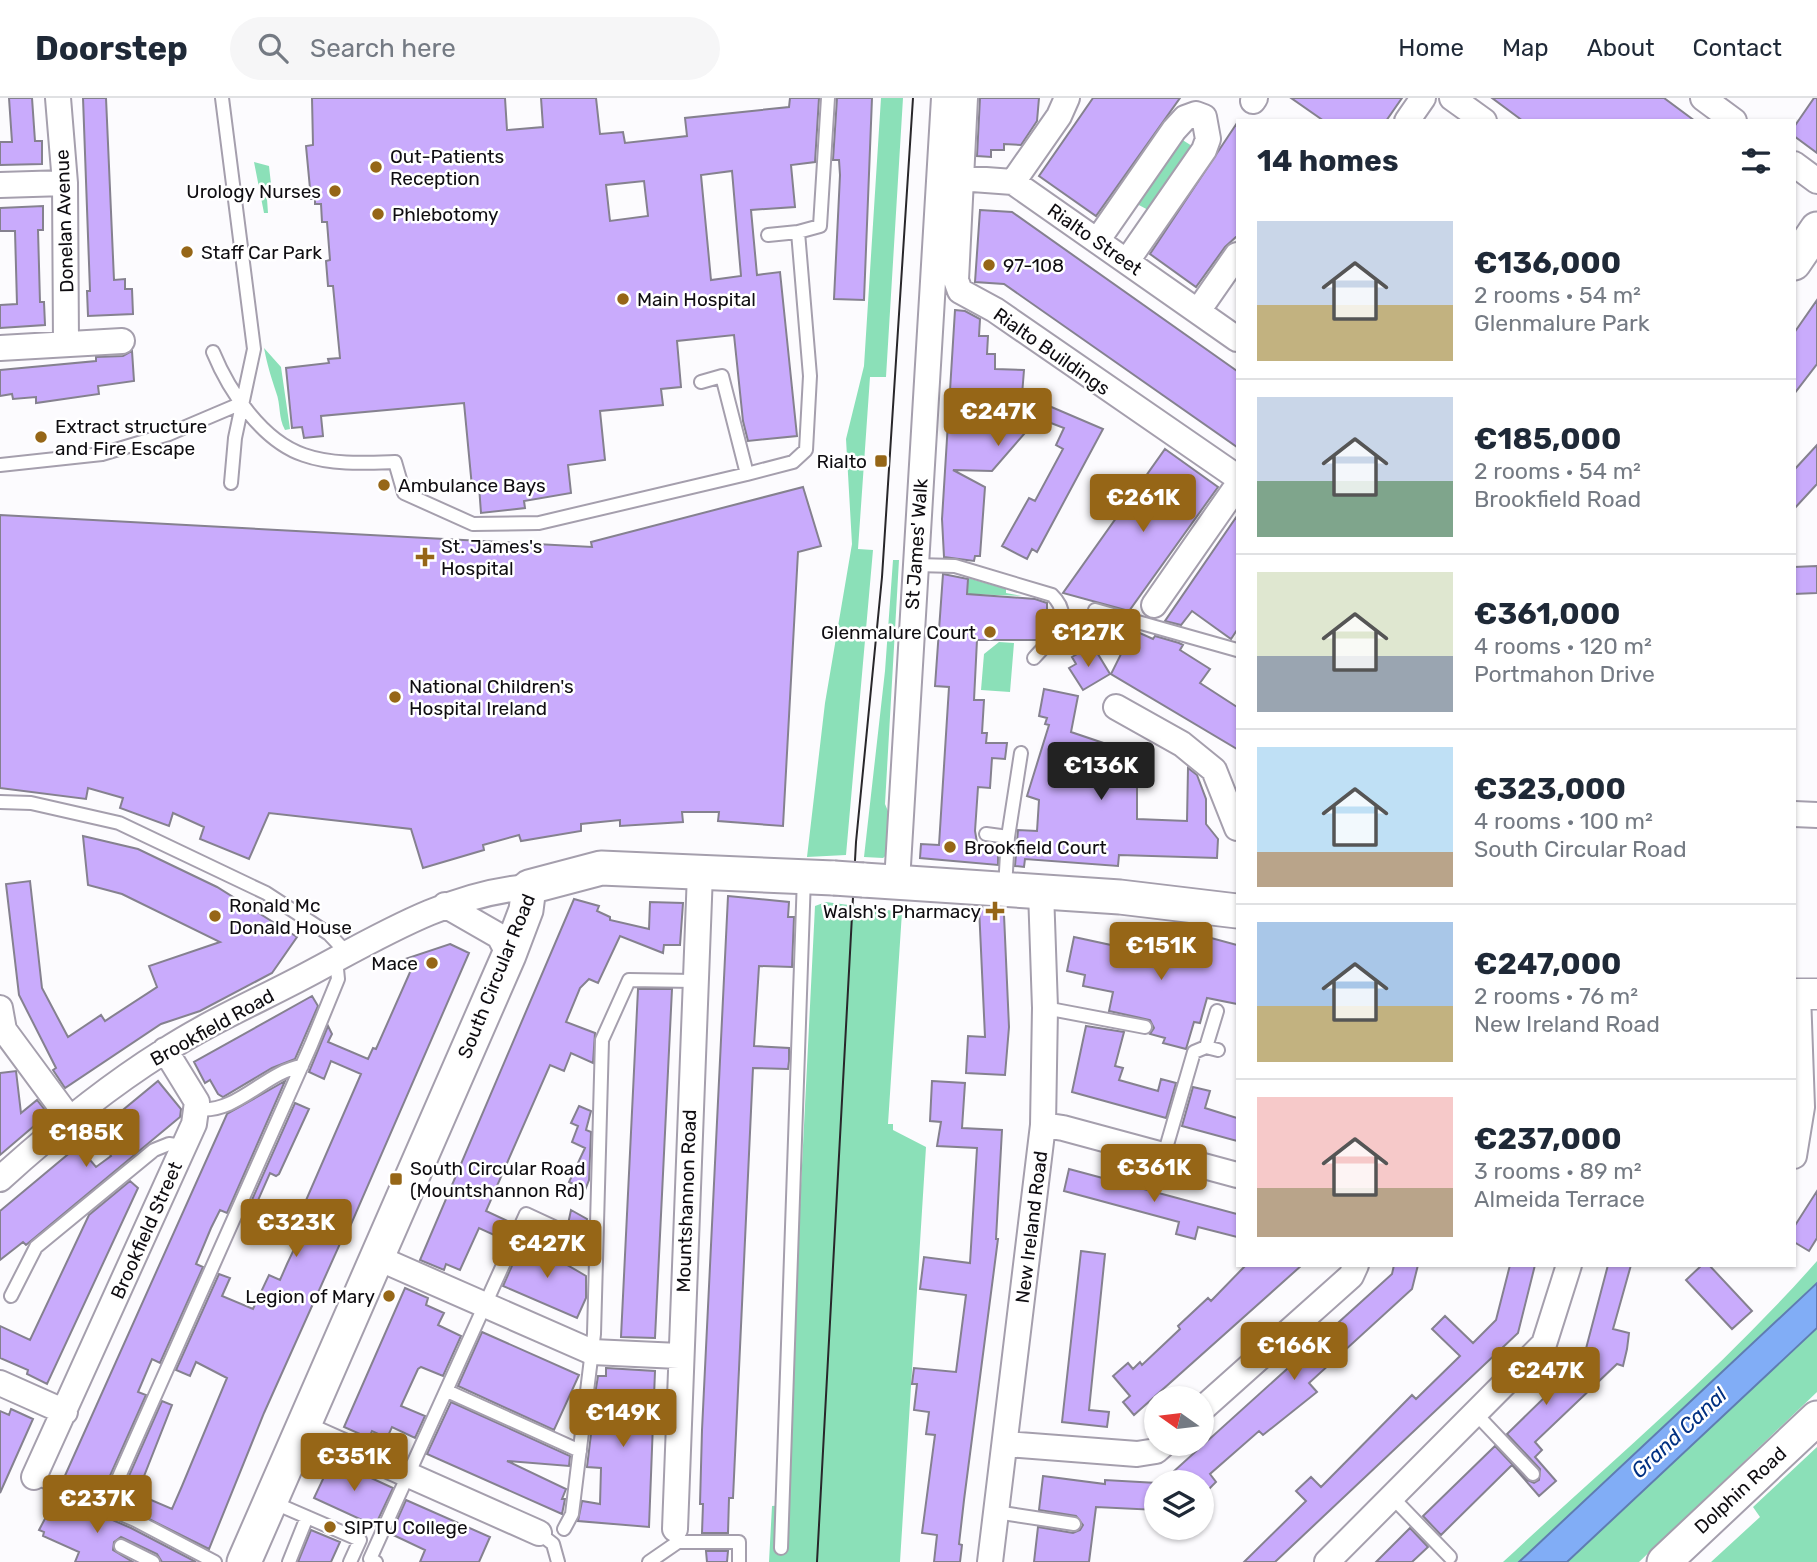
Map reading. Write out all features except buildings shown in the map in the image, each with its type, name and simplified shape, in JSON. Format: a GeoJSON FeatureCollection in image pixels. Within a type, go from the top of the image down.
{"type":"FeatureCollection","features":[{"type":"Feature","properties":{"kind":"main road"},"geometry":{"type":"LineString","coordinates":[[1796,260],[1817,229]]}},
{"type":"Feature","properties":{"kind":"main road","name":"South Circular Road"},"geometry":{"type":"LineString","coordinates":[[244,1562],[509,955],[526,909],[529,887],[601,867],[1005,888],[1188,903],[1236,911]]}},
{"type":"Feature","properties":{"kind":"main road","name":"Dolphin Road"},"geometry":{"type":"LineString","coordinates":[[1664,1562],[1817,1418]]}},
{"type":"Feature","properties":{"kind":"street","name":"Donelan Avenue"},"geometry":{"type":"LineString","coordinates":[[58,98],[65,183],[66,343]]}},
{"type":"Feature","properties":{"kind":"street"},"geometry":{"type":"LineString","coordinates":[[944,98],[950,177]]}},
{"type":"Feature","properties":{"kind":"street"},"geometry":{"type":"LineString","coordinates":[[950,177],[965,98]]}},
{"type":"Feature","properties":{"kind":"street"},"geometry":{"type":"LineString","coordinates":[[1013,182],[1059,116],[1067,98]]}},
{"type":"Feature","properties":{"kind":"street"},"geometry":{"type":"LineString","coordinates":[[1408,119],[1423,98]]}},
{"type":"Feature","properties":{"kind":"street"},"geometry":{"type":"LineString","coordinates":[[1451,98],[1481,119]]}},
{"type":"Feature","properties":{"kind":"street"},"geometry":{"type":"LineString","coordinates":[[1703,98],[1731,119]]}},
{"type":"Feature","properties":{"kind":"street"},"geometry":{"type":"LineString","coordinates":[[1097,241],[1174,130],[1185,118],[1196,114],[1204,117],[1208,139],[1204,150],[1127,261]]}},
{"type":"Feature","properties":{"kind":"street"},"geometry":{"type":"LineString","coordinates":[[1796,165],[1817,181]]}},
{"type":"Feature","properties":{"kind":"street","name":"Rialto Street"},"geometry":{"type":"LineString","coordinates":[[950,177],[1013,182],[1198,312],[1234,331]]}},
{"type":"Feature","properties":{"kind":"street","name":"St James' Walk"},"geometry":{"type":"LineString","coordinates":[[882,881],[916,565],[937,206],[950,177]]}},
{"type":"Feature","properties":{"kind":"street","name":"Rialto Buildings"},"geometry":{"type":"LineString","coordinates":[[950,177],[956,279],[960,291],[995,310],[1236,476]]}},
{"type":"Feature","properties":{"kind":"street"},"geometry":{"type":"LineString","coordinates":[[0,186],[65,183]]}},
{"type":"Feature","properties":{"kind":"street"},"geometry":{"type":"LineString","coordinates":[[1198,312],[1236,256]]}},
{"type":"Feature","properties":{"kind":"street"},"geometry":{"type":"LineString","coordinates":[[0,348],[122,341]]}},
{"type":"Feature","properties":{"kind":"street"},"geometry":{"type":"LineString","coordinates":[[1154,605],[1236,487]]}},
{"type":"Feature","properties":{"kind":"street"},"geometry":{"type":"LineString","coordinates":[[1116,707],[1182,744],[1214,770],[1236,825]]}},
{"type":"Feature","properties":{"kind":"street"},"geometry":{"type":"LineString","coordinates":[[1796,814],[1817,815]]}},
{"type":"Feature","properties":{"kind":"street","name":"Mountshannon Road"},"geometry":{"type":"LineString","coordinates":[[676,1536],[679,1356],[701,873]]}},
{"type":"Feature","properties":{"kind":"street","name":"Brookfield Road"},"geometry":{"type":"LineString","coordinates":[[0,1179],[69,1118],[165,1051],[341,956],[444,905],[495,892],[529,887]]}},
{"type":"Feature","properties":{"kind":"street","name":"New Ireland Road"},"geometry":{"type":"LineString","coordinates":[[990,1562],[1043,1125],[1045,1008],[1041,891]]}},
{"type":"Feature","properties":{"kind":"street"},"geometry":{"type":"LineString","coordinates":[[444,905],[499,936],[509,955]]}},
{"type":"Feature","properties":{"kind":"street"},"geometry":{"type":"LineString","coordinates":[[1796,1144],[1802,1107],[1803,994]]}},
{"type":"Feature","properties":{"kind":"street"},"geometry":{"type":"LineString","coordinates":[[0,1008],[9,1050],[69,1118]]}},
{"type":"Feature","properties":{"kind":"street"},"geometry":{"type":"LineString","coordinates":[[165,1051],[197,1102],[198,1110]]}},
{"type":"Feature","properties":{"kind":"street","name":"Brookfield Street"},"geometry":{"type":"LineString","coordinates":[[34,1477],[198,1110]]}},
{"type":"Feature","properties":{"kind":"street"},"geometry":{"type":"LineString","coordinates":[[1043,1125],[1236,1175]]}},
{"type":"Feature","properties":{"kind":"street"},"geometry":{"type":"LineString","coordinates":[[378,1258],[592,1352],[679,1356]]}},
{"type":"Feature","properties":{"kind":"street"},"geometry":{"type":"LineString","coordinates":[[1214,1398],[1351,1276],[1355,1267]]}},
{"type":"Feature","properties":{"kind":"street"},"geometry":{"type":"LineString","coordinates":[[1327,1562],[1544,1344],[1568,1267]]}},
{"type":"Feature","properties":{"kind":"street"},"geometry":{"type":"LineString","coordinates":[[0,1383],[65,1412]]}},
{"type":"Feature","properties":{"kind":"street"},"geometry":{"type":"LineString","coordinates":[[303,1428],[539,1532]]}},
{"type":"Feature","properties":{"kind":"street"},"geometry":{"type":"LineString","coordinates":[[1005,1444],[1144,1453]]}},
{"type":"Feature","properties":{"kind":"lane"},"geometry":{"type":"LineString","coordinates":[[222,98],[254,341],[252,367],[242,403],[231,483]]}},
{"type":"Feature","properties":{"kind":"lane"},"geometry":{"type":"LineString","coordinates":[[768,235],[798,232],[820,226],[828,98]]}},
{"type":"Feature","properties":{"kind":"lane"},"geometry":{"type":"LineString","coordinates":[[213,352],[242,403],[285,447],[306,456],[354,463],[396,462],[404,493],[473,524],[539,523],[793,462],[806,450],[810,376],[798,232]]}},
{"type":"Feature","properties":{"kind":"lane"},"geometry":{"type":"LineString","coordinates":[[701,382],[722,376],[747,474]]}},
{"type":"Feature","properties":{"kind":"lane"},"geometry":{"type":"LineString","coordinates":[[0,465],[102,454],[169,434],[242,403]]}},
{"type":"Feature","properties":{"kind":"lane"},"geometry":{"type":"LineString","coordinates":[[916,565],[954,566],[1052,595],[1060,603],[1064,614],[1062,623],[1034,658]]}},
{"type":"Feature","properties":{"kind":"lane"},"geometry":{"type":"LineString","coordinates":[[1095,610],[1236,650]]}},
{"type":"Feature","properties":{"kind":"lane"},"geometry":{"type":"LineString","coordinates":[[1005,888],[1008,837],[1021,753]]}},
{"type":"Feature","properties":{"kind":"lane"},"geometry":{"type":"LineString","coordinates":[[0,802],[31,803],[119,823],[266,893],[329,934],[341,956],[338,979],[302,1066],[106,1506]]}},
{"type":"Feature","properties":{"kind":"lane"},"geometry":{"type":"LineString","coordinates":[[986,834],[1008,837]]}},
{"type":"Feature","properties":{"kind":"lane"},"geometry":{"type":"LineString","coordinates":[[780,1548],[819,878]]}},
{"type":"Feature","properties":{"kind":"lane"},"geometry":{"type":"LineString","coordinates":[[564,1529],[572,1514],[592,1352],[602,1040],[629,980],[695,981]]}},
{"type":"Feature","properties":{"kind":"lane"},"geometry":{"type":"LineString","coordinates":[[1045,1008],[1144,1027]]}},
{"type":"Feature","properties":{"kind":"lane"},"geometry":{"type":"LineString","coordinates":[[1164,1154],[1194,1052],[1212,1049],[1217,1010]]}},
{"type":"Feature","properties":{"kind":"lane"},"geometry":{"type":"LineString","coordinates":[[198,1110],[227,1104],[289,1068],[302,1066]]}},
{"type":"Feature","properties":{"kind":"lane"},"geometry":{"type":"LineString","coordinates":[[11,1296],[36,1247],[154,1150],[169,1144],[183,1146]]}},
{"type":"Feature","properties":{"kind":"lane"},"geometry":{"type":"LineString","coordinates":[[376,1562],[370,1559],[411,1475],[483,1305],[526,1214],[595,1246]]}},
{"type":"Feature","properties":{"kind":"lane"},"geometry":{"type":"LineString","coordinates":[[447,1391],[580,1451]]}},
{"type":"Feature","properties":{"kind":"lane"},"geometry":{"type":"LineString","coordinates":[[1476,1414],[1533,1474]]}},
{"type":"Feature","properties":{"kind":"lane"},"geometry":{"type":"LineString","coordinates":[[34,1477],[99,1506],[106,1506],[215,1562]]}},
{"type":"Feature","properties":{"kind":"lane"},"geometry":{"type":"LineString","coordinates":[[1393,1498],[1450,1557]]}},
{"type":"Feature","properties":{"kind":"lane"},"geometry":{"type":"LineString","coordinates":[[270,1501],[360,1540],[350,1562]]}},
{"type":"Feature","properties":{"kind":"lane"},"geometry":{"type":"LineString","coordinates":[[996,1512],[1074,1524]]}},
{"type":"Feature","properties":{"kind":"lane"},"geometry":{"type":"LineString","coordinates":[[289,1562],[307,1517]]}},
{"type":"Feature","properties":{"kind":"lane"},"geometry":{"type":"LineString","coordinates":[[539,1532],[553,1544],[558,1562]]}},
{"type":"Feature","properties":{"kind":"lane"},"geometry":{"type":"LineString","coordinates":[[649,1562],[676,1536],[739,1542],[739,1562]]}},
{"type":"Feature","properties":{"kind":"lane"},"geometry":{"type":"LineString","coordinates":[[121,1546],[153,1562]]}},
{"type":"Feature","properties":{"kind":"green space"},"geometry":{"type":"Polygon","coordinates":[[[881,98],[903,98],[886,377],[870,377],[858,549],[873,550],[846,855],[807,857],[825,703],[852,544],[846,439],[864,366],[881,98]]]}},
{"type":"Feature","properties":{"kind":"green space"},"geometry":{"type":"Polygon","coordinates":[[[1181,139],[1192,146],[1150,211],[1137,204],[1181,139]]]}},
{"type":"Feature","properties":{"kind":"green space"},"geometry":{"type":"Polygon","coordinates":[[[254,162],[269,166],[271,184],[266,185],[268,213],[264,213],[254,162]]]}},
{"type":"Feature","properties":{"kind":"green space"},"geometry":{"type":"Polygon","coordinates":[[[264,348],[281,367],[290,429],[285,430],[280,416],[278,397],[264,348]]]}},
{"type":"Feature","properties":{"kind":"green space"},"geometry":{"type":"Polygon","coordinates":[[[893,560],[899,560],[885,804],[890,816],[889,853],[883,858],[864,857],[885,671],[893,560]]]}},
{"type":"Feature","properties":{"kind":"green space"},"geometry":{"type":"Polygon","coordinates":[[[968,578],[1006,589],[1006,593],[1022,596],[967,594],[968,578]]]}},
{"type":"Feature","properties":{"kind":"green space"},"geometry":{"type":"Polygon","coordinates":[[[999,642],[1014,643],[1010,692],[981,690],[984,654],[999,642]]]}},
{"type":"Feature","properties":{"kind":"green space"},"geometry":{"type":"Polygon","coordinates":[[[826,902],[902,912],[888,1124],[893,1124],[893,1130],[926,1147],[900,1562],[769,1562],[772,1506],[785,1505],[815,906],[826,902]]]}},
{"type":"Feature","properties":{"kind":"green space"},"geometry":{"type":"Polygon","coordinates":[[[1817,1261],[1817,1283],[1519,1562],[1503,1562],[1703,1378],[1817,1261]]]}},
{"type":"Feature","properties":{"kind":"green space"},"geometry":{"type":"Polygon","coordinates":[[[1817,1328],[1817,1392],[1639,1562],[1567,1562],[1817,1328]]]}},
{"type":"Feature","properties":{"kind":"green space"},"geometry":{"type":"Polygon","coordinates":[[[1817,1447],[1817,1562],[1711,1562],[1760,1517],[1753,1507],[1817,1447]]]}},
{"type":"Feature","properties":{"kind":"water","name":"Grand Canal"},"geometry":{"type":"Polygon","coordinates":[[[1817,1283],[1817,1328],[1567,1562],[1519,1562],[1817,1283]]]}},
{"type":"Feature","properties":{"kind":"tram line"},"geometry":{"type":"LineString","coordinates":[[817,1562],[856,842],[882,577],[913,98]]}},
{"type":"Feature","properties":{"kind":"place","name":"Out-Patients Reception"},"geometry":{"type":"Point","coordinates":[376,167]}},
{"type":"Feature","properties":{"kind":"place","name":"Urology Nurses"},"geometry":{"type":"Point","coordinates":[335,191]}},
{"type":"Feature","properties":{"kind":"place","name":"Phlebotomy"},"geometry":{"type":"Point","coordinates":[378,214]}},
{"type":"Feature","properties":{"kind":"place","name":"Staff Car Park"},"geometry":{"type":"Point","coordinates":[187,252]}},
{"type":"Feature","properties":{"kind":"place","name":"97-108"},"geometry":{"type":"Point","coordinates":[989,265]}},
{"type":"Feature","properties":{"kind":"place","name":"Main Hospital"},"geometry":{"type":"Point","coordinates":[623,299]}},
{"type":"Feature","properties":{"kind":"place","name":"Extract structure and Fire Escape"},"geometry":{"type":"Point","coordinates":[41,437]}},
{"type":"Feature","properties":{"kind":"place","name":"Rialto"},"geometry":{"type":"Point","coordinates":[881,461]}},
{"type":"Feature","properties":{"kind":"place","name":"Ambulance Bays"},"geometry":{"type":"Point","coordinates":[384,485]}},
{"type":"Feature","properties":{"kind":"place","name":"St. James's Hospital"},"geometry":{"type":"Point","coordinates":[425,557]}},
{"type":"Feature","properties":{"kind":"place","name":"Glenmalure Court"},"geometry":{"type":"Point","coordinates":[990,632]}},
{"type":"Feature","properties":{"kind":"place","name":"National Children's Hospital Ireland"},"geometry":{"type":"Point","coordinates":[395,697]}},
{"type":"Feature","properties":{"kind":"place","name":"Brookfield Court"},"geometry":{"type":"Point","coordinates":[950,847]}},
{"type":"Feature","properties":{"kind":"place","name":"Walsh's Pharmacy"},"geometry":{"type":"Point","coordinates":[995,911]}},
{"type":"Feature","properties":{"kind":"place","name":"Ronald Mc Donald House"},"geometry":{"type":"Point","coordinates":[215,916]}},
{"type":"Feature","properties":{"kind":"place","name":"Mace"},"geometry":{"type":"Point","coordinates":[432,963]}},
{"type":"Feature","properties":{"kind":"place","name":"South Circular Road (Mountshannon Rd)"},"geometry":{"type":"Point","coordinates":[396,1179]}},
{"type":"Feature","properties":{"kind":"place","name":"Legion of Mary"},"geometry":{"type":"Point","coordinates":[389,1296]}},
{"type":"Feature","properties":{"kind":"place","name":"SIPTU College"},"geometry":{"type":"Point","coordinates":[330,1527]}}]}
